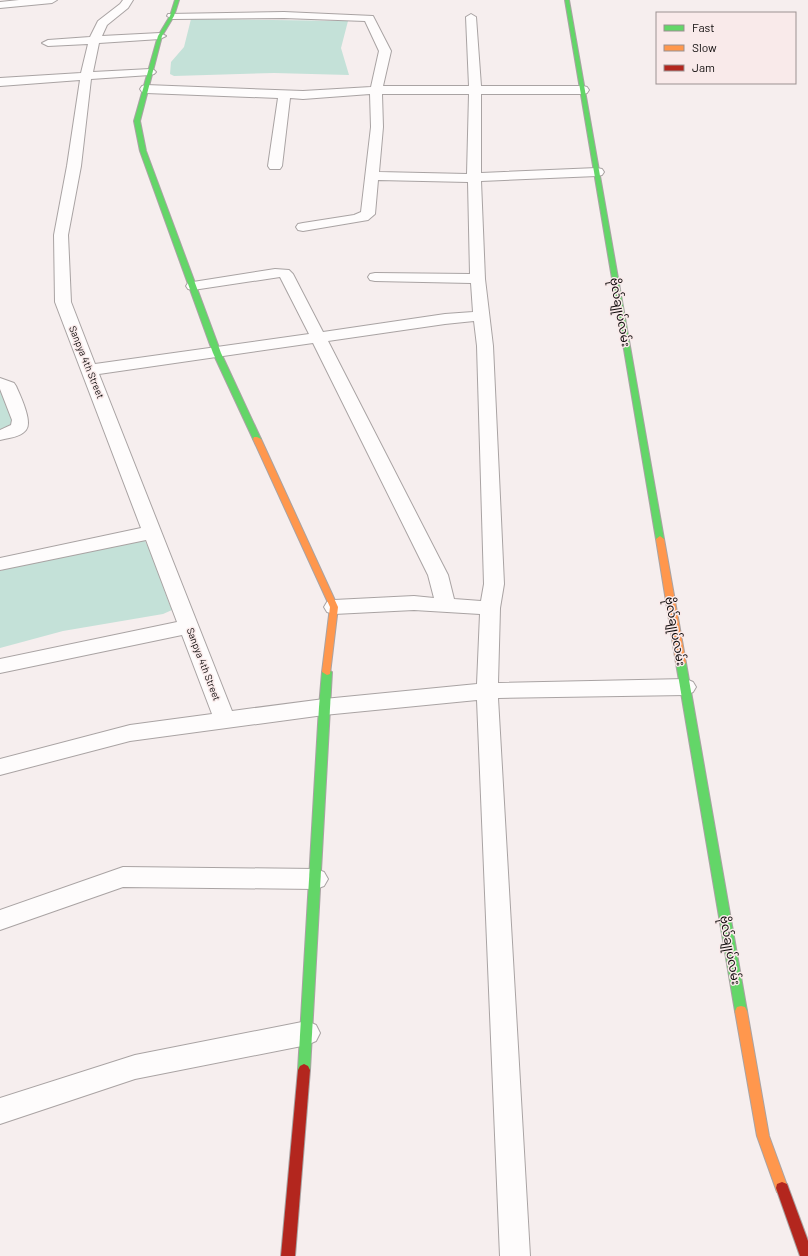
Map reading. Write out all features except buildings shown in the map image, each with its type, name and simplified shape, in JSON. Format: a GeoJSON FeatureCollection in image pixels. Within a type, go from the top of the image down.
{"type":"FeatureCollection","features":[{"type":"Feature","properties":{"kind":"street"},"geometry":{"type":"LineString","coordinates":[[0,5],[52,0]]}},
{"type":"Feature","properties":{"kind":"street","name":"Sanpya 4th Street"},"geometry":{"type":"LineString","coordinates":[[128,0],[124,6],[102,23],[94,40],[86,76],[74,166],[61,235],[63,302],[225,720]]}},
{"type":"Feature","properties":{"kind":"street"},"geometry":{"type":"LineString","coordinates":[[177,0],[172,16],[160,36],[138,121],[144,151],[217,351],[334,607],[324,706],[307,1032],[288,1256]]}},
{"type":"Feature","properties":{"kind":"street","name":"ဗိုလ်ချုပ်လမ်း"},"geometry":{"type":"LineString","coordinates":[[567,0],[763,1136],[807,1256]]}},
{"type":"Feature","properties":{"kind":"street"},"geometry":{"type":"LineString","coordinates":[[172,16],[284,15],[369,18],[385,51],[376,90],[377,127],[368,214],[354,219],[303,227]]}},
{"type":"Feature","properties":{"kind":"street"},"geometry":{"type":"LineString","coordinates":[[471,17],[475,89],[474,178],[478,279],[485,346],[494,584],[490,608],[488,691],[515,1256]]}},
{"type":"Feature","properties":{"kind":"street"},"geometry":{"type":"LineString","coordinates":[[48,43],[160,36]]}},
{"type":"Feature","properties":{"kind":"street"},"geometry":{"type":"LineString","coordinates":[[0,82],[150,72]]}},
{"type":"Feature","properties":{"kind":"street"},"geometry":{"type":"LineString","coordinates":[[146,89],[303,95],[376,90],[582,90]]}},
{"type":"Feature","properties":{"kind":"street"},"geometry":{"type":"LineString","coordinates":[[275,166],[284,94]]}},
{"type":"Feature","properties":{"kind":"street"},"geometry":{"type":"LineString","coordinates":[[372,176],[474,178],[597,172]]}},
{"type":"Feature","properties":{"kind":"street"},"geometry":{"type":"LineString","coordinates":[[193,286],[284,273],[288,277],[438,575],[446,605]]}},
{"type":"Feature","properties":{"kind":"street"},"geometry":{"type":"LineString","coordinates":[[375,277],[478,279]]}},
{"type":"Feature","properties":{"kind":"street"},"geometry":{"type":"LineString","coordinates":[[90,370],[445,319],[481,316]]}},
{"type":"Feature","properties":{"kind":"street"},"geometry":{"type":"LineString","coordinates":[[0,383],[8,386],[20,420],[19,428],[0,435]]}},
{"type":"Feature","properties":{"kind":"street"},"geometry":{"type":"LineString","coordinates":[[0,564],[153,532]]}},
{"type":"Feature","properties":{"kind":"street"},"geometry":{"type":"LineString","coordinates":[[334,607],[414,603],[490,608]]}},
{"type":"Feature","properties":{"kind":"street"},"geometry":{"type":"LineString","coordinates":[[0,666],[189,627]]}},
{"type":"Feature","properties":{"kind":"street"},"geometry":{"type":"LineString","coordinates":[[0,767],[130,733],[324,706],[488,691],[686,687]]}},
{"type":"Feature","properties":{"kind":"street"},"geometry":{"type":"LineString","coordinates":[[0,920],[123,877],[316,879]]}},
{"type":"Feature","properties":{"kind":"street"},"geometry":{"type":"LineString","coordinates":[[0,1111],[135,1067],[307,1032]]}},
{"type":"Feature","properties":{"kind":"shaded area"},"geometry":{"type":"Polygon","coordinates":[[[191,19],[348,21],[341,48],[349,75],[274,73],[174,76],[170,74],[171,62],[184,47],[191,19]]]}},
{"type":"Feature","properties":{"kind":"shaded area"},"geometry":{"type":"Polygon","coordinates":[[[0,388],[16,423],[0,431],[0,388]]]}},
{"type":"Feature","properties":{"kind":"shaded area"},"geometry":{"type":"Polygon","coordinates":[[[144,539],[152,556],[172,610],[163,614],[63,631],[0,648],[0,571],[25,562],[144,539]]]}},
{"type":"Feature","properties":{"kind":"traffic: fast"},"geometry":{"type":"LineString","coordinates":[[177,0],[172,16],[160,36],[137,121],[143,151],[217,353],[257,439]]}},
{"type":"Feature","properties":{"kind":"traffic: fast"},"geometry":{"type":"LineString","coordinates":[[567,0],[660,539]]}},
{"type":"Feature","properties":{"kind":"traffic: fast"},"geometry":{"type":"LineString","coordinates":[[681,663],[741,1011]]}},
{"type":"Feature","properties":{"kind":"traffic: fast"},"geometry":{"type":"LineString","coordinates":[[304,1070],[327,672]]}},
{"type":"Feature","properties":{"kind":"traffic: slow"},"geometry":{"type":"LineString","coordinates":[[257,439],[334,607],[327,672]]}},
{"type":"Feature","properties":{"kind":"traffic: slow"},"geometry":{"type":"LineString","coordinates":[[660,539],[681,663]]}},
{"type":"Feature","properties":{"kind":"traffic: slow"},"geometry":{"type":"LineString","coordinates":[[741,1011],[763,1136],[782,1188]]}},
{"type":"Feature","properties":{"kind":"traffic: jam"},"geometry":{"type":"LineString","coordinates":[[288,1256],[304,1070]]}},
{"type":"Feature","properties":{"kind":"traffic: jam"},"geometry":{"type":"LineString","coordinates":[[782,1188],[807,1256]]}}]}
